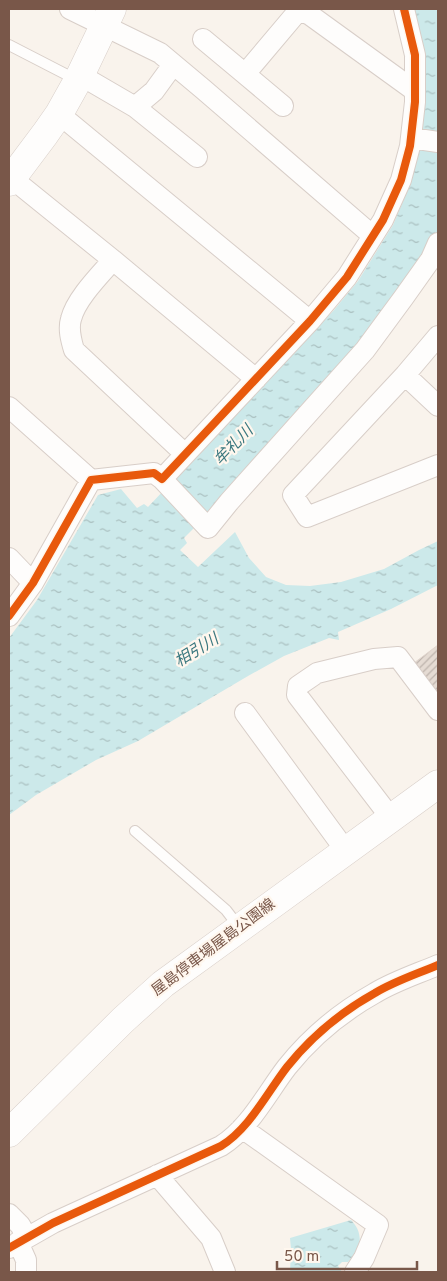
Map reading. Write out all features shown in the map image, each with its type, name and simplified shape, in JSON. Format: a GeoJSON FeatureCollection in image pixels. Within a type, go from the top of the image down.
{"type":"FeatureCollection","features":[{"type":"Feature","properties":{"kind":"main road"},"geometry":{"type":"LineString","coordinates":[[10,179],[58,114],[79,78],[108,17]]}},
{"type":"Feature","properties":{"kind":"main road","name":"屋島停車場屋島公園線"},"geometry":{"type":"LineString","coordinates":[[9,1133],[123,1020],[184,968],[438,784]]}},
{"type":"Feature","properties":{"kind":"street"},"geometry":{"type":"LineString","coordinates":[[70,9],[108,17],[160,53],[373,236]]}},
{"type":"Feature","properties":{"kind":"street"},"geometry":{"type":"LineString","coordinates":[[246,74],[298,9],[310,15],[415,91]]}},
{"type":"Feature","properties":{"kind":"street"},"geometry":{"type":"LineString","coordinates":[[162,479],[310,321],[348,277],[383,220],[401,180],[411,138],[415,91],[415,55],[404,9]]}},
{"type":"Feature","properties":{"kind":"street"},"geometry":{"type":"LineString","coordinates":[[203,39],[283,106]]}},
{"type":"Feature","properties":{"kind":"street"},"geometry":{"type":"LineString","coordinates":[[135,107],[154,91],[170,69],[176,67]]}},
{"type":"Feature","properties":{"kind":"street"},"geometry":{"type":"LineString","coordinates":[[79,78],[135,107],[197,158]]}},
{"type":"Feature","properties":{"kind":"street"},"geometry":{"type":"LineString","coordinates":[[58,114],[310,321]]}},
{"type":"Feature","properties":{"kind":"street"},"geometry":{"type":"LineString","coordinates":[[411,138],[438,142]]}},
{"type":"Feature","properties":{"kind":"street"},"geometry":{"type":"LineString","coordinates":[[10,179],[256,379]]}},
{"type":"Feature","properties":{"kind":"street"},"geometry":{"type":"LineString","coordinates":[[9,407],[91,480],[154,473],[162,479],[208,528],[228,502],[365,350],[415,282],[431,258],[438,243]]}},
{"type":"Feature","properties":{"kind":"street"},"geometry":{"type":"LineString","coordinates":[[112,260],[77,303],[71,319],[70,337],[74,350],[185,454]]}},
{"type":"Feature","properties":{"kind":"street"},"geometry":{"type":"LineString","coordinates":[[438,336],[405,375],[293,495],[307,517],[438,465]]}},
{"type":"Feature","properties":{"kind":"street"},"geometry":{"type":"LineString","coordinates":[[405,375],[438,406]]}},
{"type":"Feature","properties":{"kind":"street"},"geometry":{"type":"LineString","coordinates":[[9,616],[33,583],[91,480]]}},
{"type":"Feature","properties":{"kind":"street"},"geometry":{"type":"LineString","coordinates":[[9,558],[33,583]]}},
{"type":"Feature","properties":{"kind":"street"},"geometry":{"type":"LineString","coordinates":[[391,818],[297,696],[298,686],[317,674],[374,659],[398,657],[438,710]]}},
{"type":"Feature","properties":{"kind":"street"},"geometry":{"type":"LineString","coordinates":[[245,713],[346,851]]}},
{"type":"Feature","properties":{"kind":"street"},"geometry":{"type":"LineString","coordinates":[[18,1242],[53,1223],[221,1146],[236,1135],[288,1067],[307,1045],[328,1026],[375,992],[438,966]]}},
{"type":"Feature","properties":{"kind":"street"},"geometry":{"type":"LineString","coordinates":[[242,1128],[378,1225],[364,1258],[355,1272]]}},
{"type":"Feature","properties":{"kind":"street"},"geometry":{"type":"LineString","coordinates":[[157,1175],[211,1238],[225,1272]]}},
{"type":"Feature","properties":{"kind":"street"},"geometry":{"type":"LineString","coordinates":[[9,1214],[20,1224],[18,1242],[26,1260],[26,1272]]}},
{"type":"Feature","properties":{"kind":"lane"},"geometry":{"type":"LineString","coordinates":[[9,45],[79,78]]}},
{"type":"Feature","properties":{"kind":"lane"},"geometry":{"type":"LineString","coordinates":[[135,831],[226,910],[240,928]]}},
{"type":"Feature","properties":{"kind":"water"},"geometry":{"type":"Polygon","coordinates":[[[410,9],[438,9],[438,230],[434,241],[394,305],[205,517],[184,538],[187,543],[180,550],[198,567],[235,532],[249,558],[266,577],[286,585],[310,586],[341,582],[384,569],[438,541],[438,585],[391,609],[338,632],[339,640],[329,638],[284,656],[138,741],[96,760],[36,795],[9,815],[9,638],[37,600],[98,495],[121,489],[137,508],[144,504],[148,507],[334,310],[358,281],[393,225],[407,192],[417,157],[410,9]]]}},
{"type":"Feature","properties":{"kind":"water"},"geometry":{"type":"Polygon","coordinates":[[[351,1220],[359,1233],[360,1241],[356,1253],[348,1262],[342,1262],[338,1266],[342,1272],[290,1272],[290,1238],[351,1220]]]}},
{"type":"Feature","properties":{"kind":"building"},"geometry":{"type":"Polygon","coordinates":[[[438,645],[438,694],[414,663],[438,645]]]}},
{"type":"Feature","properties":{"kind":"cycle path"},"geometry":{"type":"LineString","coordinates":[[9,616],[33,583],[91,480],[154,473],[162,479],[310,321],[347,277],[383,220],[401,180],[410,146],[415,102],[415,55],[404,9]]}},
{"type":"Feature","properties":{"kind":"cycle path"},"geometry":{"type":"LineString","coordinates":[[9,1248],[53,1223],[221,1146],[231,1139],[249,1120],[287,1067],[306,1045],[327,1026],[362,1000],[398,981],[438,965]]}},
{"type":"Feature","properties":{"kind":"water label","name":"牟礼川"},"geometry":{"type":"Point","coordinates":[234,446]}},
{"type":"Feature","properties":{"kind":"water label","name":"相引川"},"geometry":{"type":"Point","coordinates":[197,651]}}]}
